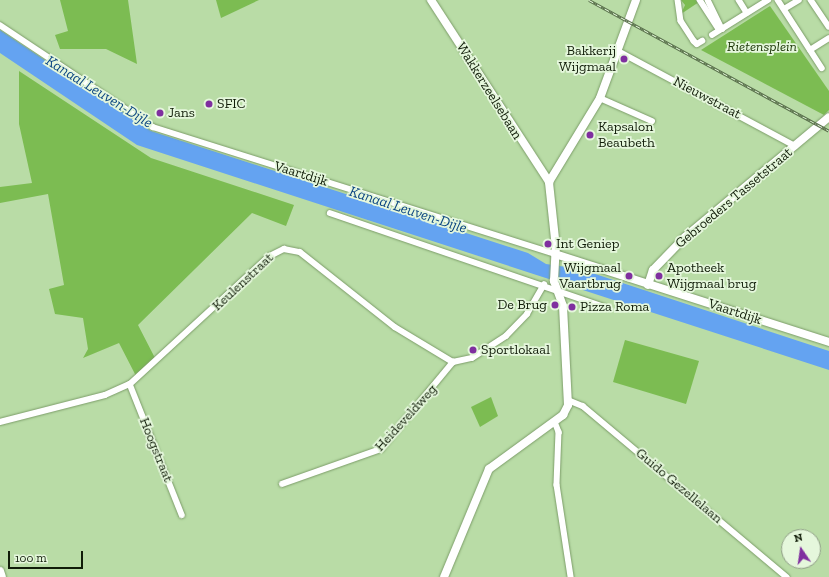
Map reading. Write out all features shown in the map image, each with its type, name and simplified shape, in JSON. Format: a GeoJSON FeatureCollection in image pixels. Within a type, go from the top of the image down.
{"type":"FeatureCollection","features":[{"type":"Feature","properties":{"kind":"street","name":"Wakkerzeelsebaan"},"geometry":{"type":"LineString","coordinates":[[431,0],[549,182]]}},
{"type":"Feature","properties":{"kind":"street"},"geometry":{"type":"LineString","coordinates":[[444,577],[489,469],[555,422],[563,415],[568,400],[563,306],[554,281],[555,258],[549,182],[600,98],[636,0]]}},
{"type":"Feature","properties":{"kind":"street"},"geometry":{"type":"LineString","coordinates":[[678,0],[681,21],[697,44],[702,41]]}},
{"type":"Feature","properties":{"kind":"street"},"geometry":{"type":"LineString","coordinates":[[700,0],[719,29],[722,29]]}},
{"type":"Feature","properties":{"kind":"street"},"geometry":{"type":"LineString","coordinates":[[708,0],[722,29]]}},
{"type":"Feature","properties":{"kind":"street"},"geometry":{"type":"LineString","coordinates":[[739,0],[747,13]]}},
{"type":"Feature","properties":{"kind":"street"},"geometry":{"type":"LineString","coordinates":[[712,35],[768,0]]}},
{"type":"Feature","properties":{"kind":"street"},"geometry":{"type":"LineString","coordinates":[[778,0],[822,68]]}},
{"type":"Feature","properties":{"kind":"street"},"geometry":{"type":"LineString","coordinates":[[784,9],[799,0]]}},
{"type":"Feature","properties":{"kind":"street"},"geometry":{"type":"LineString","coordinates":[[812,0],[829,27]]}},
{"type":"Feature","properties":{"kind":"street","name":"Vaartdijk"},"geometry":{"type":"LineString","coordinates":[[0,25],[153,127],[555,258],[648,285],[829,342]]}},
{"type":"Feature","properties":{"kind":"street"},"geometry":{"type":"LineString","coordinates":[[810,50],[829,38]]}},
{"type":"Feature","properties":{"kind":"street","name":"Nieuwstraat"},"geometry":{"type":"LineString","coordinates":[[618,51],[795,146]]}},
{"type":"Feature","properties":{"kind":"street"},"geometry":{"type":"LineString","coordinates":[[600,98],[652,121]]}},
{"type":"Feature","properties":{"kind":"street","name":"Gebroeders Tassetstraat"},"geometry":{"type":"LineString","coordinates":[[648,285],[652,270],[685,237],[829,117]]}},
{"type":"Feature","properties":{"kind":"street"},"geometry":{"type":"LineString","coordinates":[[330,213],[544,285],[604,307]]}},
{"type":"Feature","properties":{"kind":"street","name":"Keulenstraat"},"geometry":{"type":"LineString","coordinates":[[0,422],[105,395],[130,384],[268,257],[284,249],[300,252],[394,327],[453,362]]}},
{"type":"Feature","properties":{"kind":"street"},"geometry":{"type":"LineString","coordinates":[[453,362],[472,358],[506,336],[527,314],[544,285]]}},
{"type":"Feature","properties":{"kind":"street","name":"Heideveldweg"},"geometry":{"type":"LineString","coordinates":[[282,484],[376,454],[453,362]]}},
{"type":"Feature","properties":{"kind":"street","name":"Hoogstraat"},"geometry":{"type":"LineString","coordinates":[[130,384],[182,515]]}},
{"type":"Feature","properties":{"kind":"street","name":"Guido Gezellelaan"},"geometry":{"type":"LineString","coordinates":[[568,400],[583,406],[787,577]]}},
{"type":"Feature","properties":{"kind":"street"},"geometry":{"type":"LineString","coordinates":[[555,422],[559,432],[557,485],[571,577]]}},
{"type":"Feature","properties":{"kind":"street"},"geometry":{"type":"LineString","coordinates":[[0,571],[2,577]]}},
{"type":"Feature","properties":{"kind":"green space"},"geometry":{"type":"Polygon","coordinates":[[[60,0],[128,0],[137,64],[106,49],[60,49],[55,35],[68,31],[60,0]]]}},
{"type":"Feature","properties":{"kind":"green space"},"geometry":{"type":"Polygon","coordinates":[[[216,0],[259,0],[221,18],[216,0]]]}},
{"type":"Feature","properties":{"kind":"green space"},"geometry":{"type":"Polygon","coordinates":[[[681,0],[698,0],[699,2],[681,14],[685,5],[681,0]]]}},
{"type":"Feature","properties":{"kind":"green space","name":"Rietensplein"},"geometry":{"type":"Polygon","coordinates":[[[770,6],[829,91],[829,110],[824,115],[701,50],[770,6]]]}},
{"type":"Feature","properties":{"kind":"green space"},"geometry":{"type":"Polygon","coordinates":[[[19,71],[151,158],[294,205],[286,226],[252,213],[138,325],[155,358],[136,376],[119,343],[83,358],[88,349],[83,318],[55,314],[49,289],[64,285],[48,194],[0,203],[0,187],[32,183],[19,124],[19,71]]]}},
{"type":"Feature","properties":{"kind":"green space"},"geometry":{"type":"Polygon","coordinates":[[[625,340],[699,361],[686,404],[613,382],[625,340]]]}},
{"type":"Feature","properties":{"kind":"green space"},"geometry":{"type":"Polygon","coordinates":[[[491,397],[498,416],[480,427],[471,407],[491,397]]]}},
{"type":"Feature","properties":{"kind":"water"},"geometry":{"type":"Polygon","coordinates":[[[0,30],[151,131],[528,253],[546,264],[580,269],[829,351],[829,370],[137,145],[0,53],[0,30]]]}},
{"type":"Feature","properties":{"kind":"railway"},"geometry":{"type":"LineString","coordinates":[[589,0],[829,131]]}},
{"type":"Feature","properties":{"kind":"place","name":"Bakkerij Wijgmaal"},"geometry":{"type":"Point","coordinates":[624,59]}},
{"type":"Feature","properties":{"kind":"place","name":"SFIC"},"geometry":{"type":"Point","coordinates":[209,104]}},
{"type":"Feature","properties":{"kind":"place","name":"Jans"},"geometry":{"type":"Point","coordinates":[160,113]}},
{"type":"Feature","properties":{"kind":"place","name":"Kapsalon Beaubeth"},"geometry":{"type":"Point","coordinates":[590,135]}},
{"type":"Feature","properties":{"kind":"place","name":"Int Geniep"},"geometry":{"type":"Point","coordinates":[548,244]}},
{"type":"Feature","properties":{"kind":"place","name":"Wijgmaal Vaartbrug"},"geometry":{"type":"Point","coordinates":[629,276]}},
{"type":"Feature","properties":{"kind":"place","name":"Apotheek Wijgmaal brug"},"geometry":{"type":"Point","coordinates":[659,276]}},
{"type":"Feature","properties":{"kind":"place","name":"De Brug"},"geometry":{"type":"Point","coordinates":[555,305]}},
{"type":"Feature","properties":{"kind":"place","name":"Pizza Roma"},"geometry":{"type":"Point","coordinates":[572,307]}},
{"type":"Feature","properties":{"kind":"place","name":"Sportlokaal"},"geometry":{"type":"Point","coordinates":[473,350]}},
{"type":"Feature","properties":{"kind":"water label","name":"Kanaal Leuven-Dijle"},"geometry":{"type":"Point","coordinates":[99,92]}},
{"type":"Feature","properties":{"kind":"water label","name":"Kanaal Leuven-Dijle"},"geometry":{"type":"Point","coordinates":[408,210]}}]}
